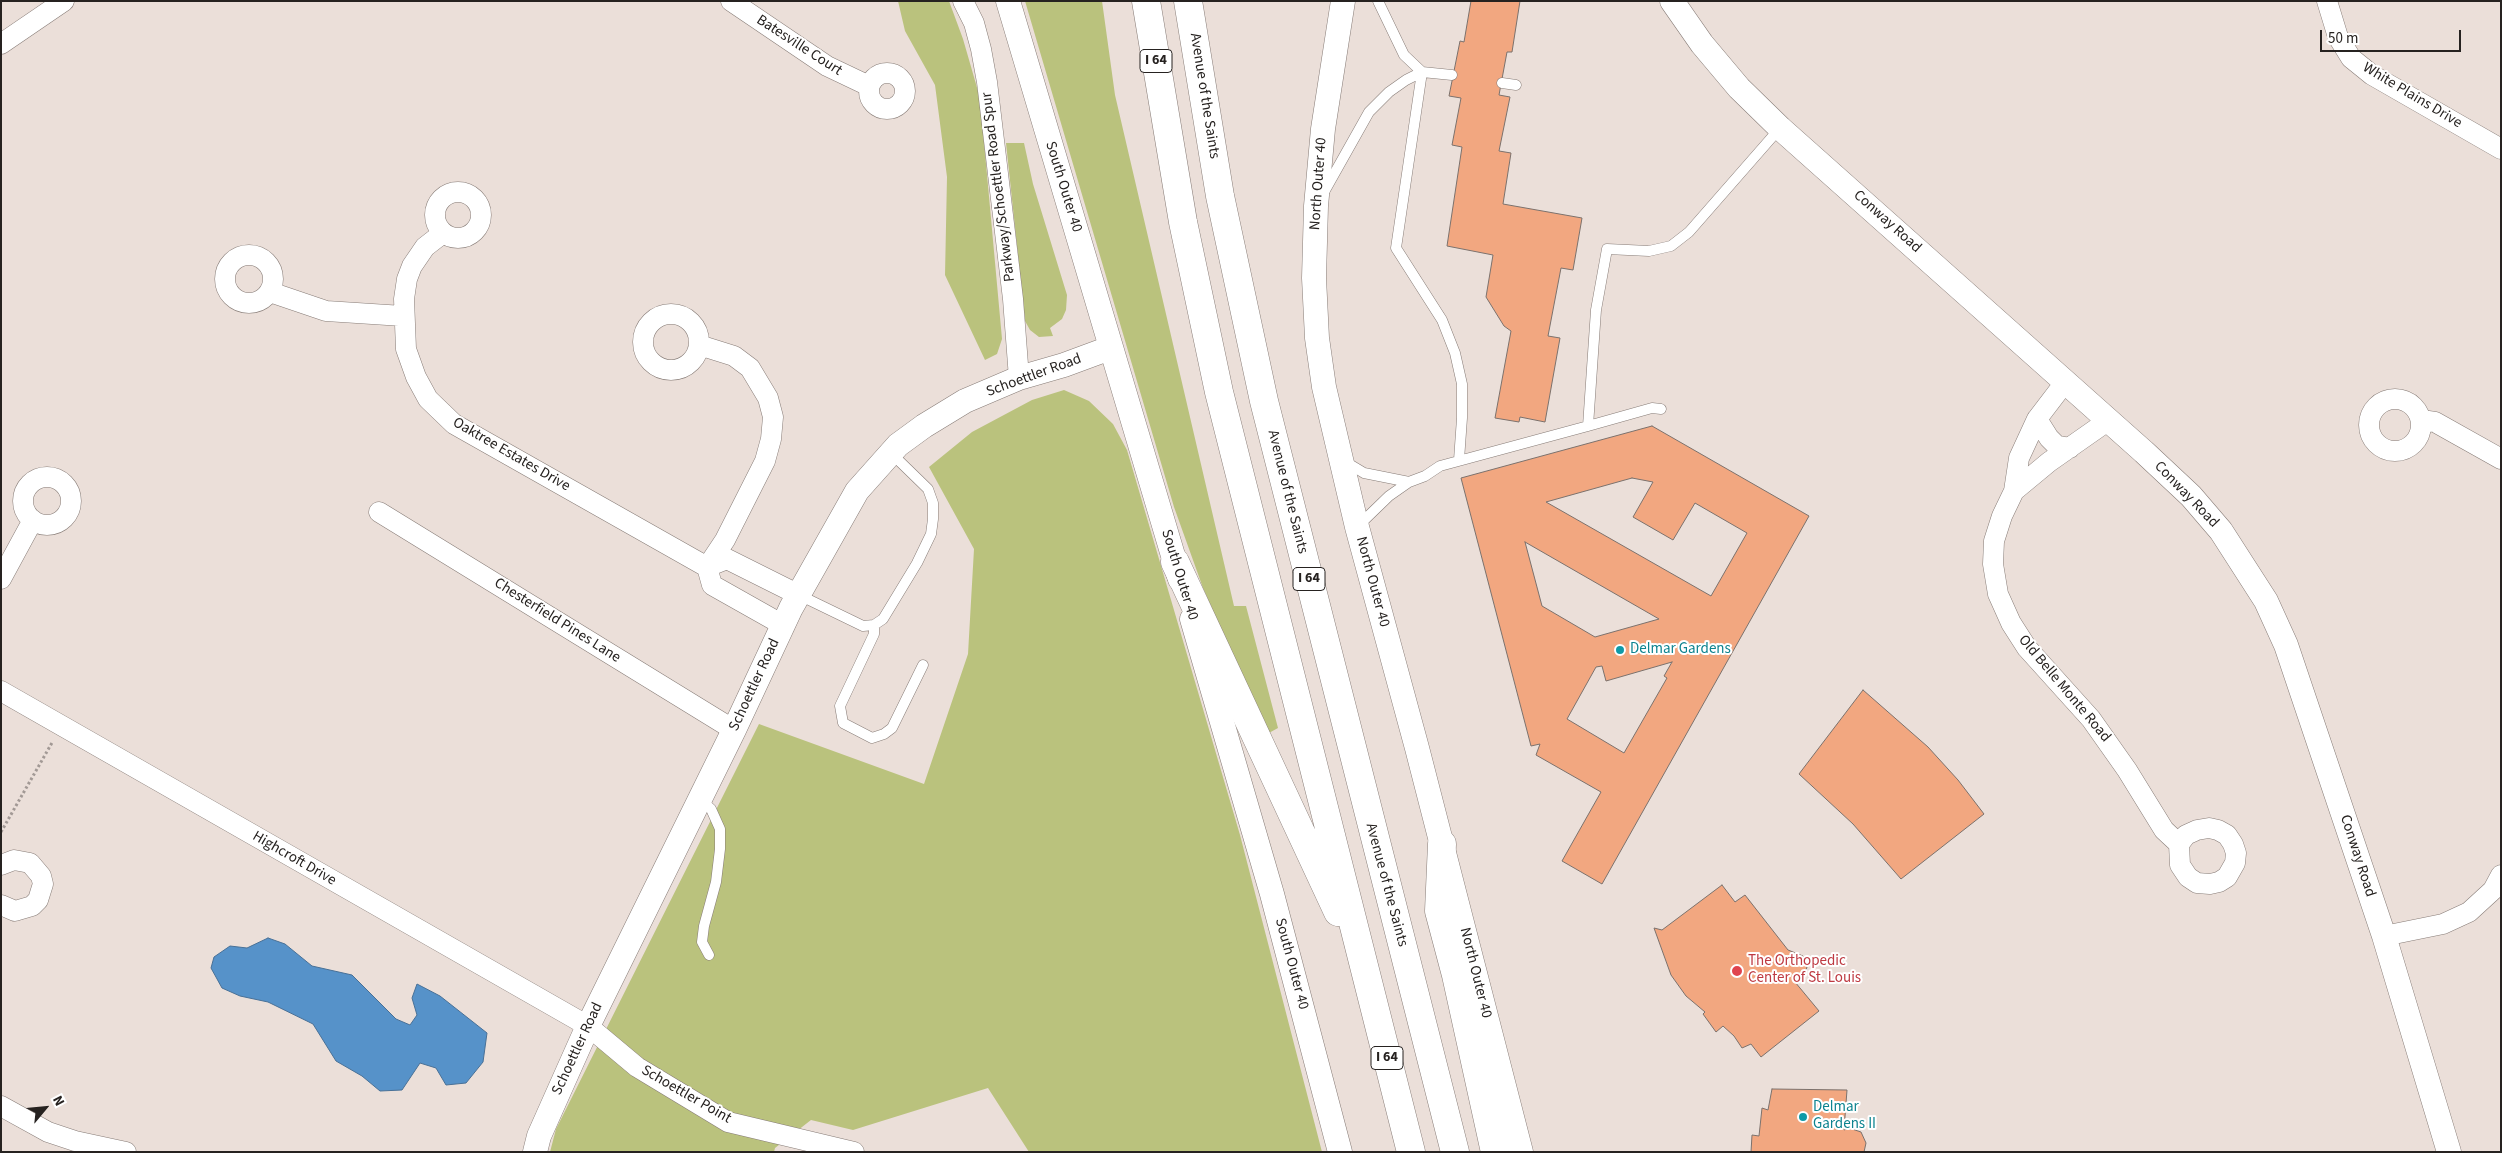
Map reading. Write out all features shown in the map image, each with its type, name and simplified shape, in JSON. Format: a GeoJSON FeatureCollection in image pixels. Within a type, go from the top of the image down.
{"type":"FeatureCollection","features":[{"type":"Feature","properties":{"kind":"highway","name":"I 64"},"geometry":{"type":"LineString","coordinates":[[1146,1],[1181,213],[1217,382],[1411,1152]]}},
{"type":"Feature","properties":{"kind":"highway","name":"Avenue of the Saints"},"geometry":{"type":"LineString","coordinates":[[1188,1],[1220,196],[1264,401],[1454,1152]]}},
{"type":"Feature","properties":{"kind":"highway"},"geometry":{"type":"LineString","coordinates":[[1175,562],[1218,650],[1299,833],[1363,963]]}},
{"type":"Feature","properties":{"kind":"highway"},"geometry":{"type":"LineString","coordinates":[[1442,844],[1439,911],[1456,975],[1495,1152]]}},
{"type":"Feature","properties":{"kind":"street"},"geometry":{"type":"LineString","coordinates":[[1,44],[64,1]]}},
{"type":"Feature","properties":{"kind":"street","name":"Batesville Court"},"geometry":{"type":"LineString","coordinates":[[731,1],[827,66],[869,86]]}},
{"type":"Feature","properties":{"kind":"street","name":"Parkway/Schoettler Road Spur"},"geometry":{"type":"LineString","coordinates":[[963,1],[974,24],[987,82],[1013,299],[1019,378]]}},
{"type":"Feature","properties":{"kind":"street","name":"South Outer 40"},"geometry":{"type":"LineString","coordinates":[[1008,1],[1272,894],[1340,1152]]}},
{"type":"Feature","properties":{"kind":"street","name":"North Outer 40"},"geometry":{"type":"LineString","coordinates":[[1343,1],[1323,129],[1316,206],[1314,278],[1317,338],[1324,387],[1357,527],[1442,844],[1521,1152]]}},
{"type":"Feature","properties":{"kind":"street","name":"Conway Road"},"geometry":{"type":"LineString","coordinates":[[1672,1],[1702,44],[1739,88],[1780,128],[2109,420],[2203,510],[2221,530],[2266,602],[2286,645],[2384,936],[2449,1152]]}},
{"type":"Feature","properties":{"kind":"street","name":"White Plains Drive"},"geometry":{"type":"LineString","coordinates":[[2327,1],[2338,37],[2352,58],[2372,75],[2501,149]]}},
{"type":"Feature","properties":{"kind":"street","name":"Oaktree Estates Drive"},"geometry":{"type":"LineString","coordinates":[[443,233],[425,247],[412,266],[407,279],[403,316],[406,349],[416,377],[428,399],[454,424],[707,567]]}},
{"type":"Feature","properties":{"kind":"street"},"geometry":{"type":"LineString","coordinates":[[270,292],[326,310],[403,316]]}},
{"type":"Feature","properties":{"kind":"street"},"geometry":{"type":"LineString","coordinates":[[699,344],[734,356],[750,368],[768,398],[773,417],[771,439],[765,461],[725,540],[707,567],[712,585],[783,625]]}},
{"type":"Feature","properties":{"kind":"street","name":"Schoettler Road"},"geometry":{"type":"LineString","coordinates":[[535,1152],[539,1136],[588,1026],[734,730],[783,625],[857,491],[891,453],[924,426],[965,401],[1019,378],[1064,365],[1110,348]]}},
{"type":"Feature","properties":{"kind":"street","name":"Old Belle Monte Road"},"geometry":{"type":"LineString","coordinates":[[2066,381],[2037,419],[2019,458],[2014,491],[2002,516],[1994,541],[1993,564],[1998,594],[2011,623],[2027,648],[2091,719],[2127,770],[2164,830],[2179,844]]}},
{"type":"Feature","properties":{"kind":"street"},"geometry":{"type":"LineString","coordinates":[[2037,419],[2049,438],[2057,446],[2070,448]]}},
{"type":"Feature","properties":{"kind":"street","name":"Old Belle Monte Road"},"geometry":{"type":"LineString","coordinates":[[2014,491],[2049,462],[2109,420]]}},
{"type":"Feature","properties":{"kind":"street"},"geometry":{"type":"LineString","coordinates":[[2421,420],[2435,422],[2501,460]]}},
{"type":"Feature","properties":{"kind":"street","name":"Chesterfield Pines Lane"},"geometry":{"type":"LineString","coordinates":[[379,512],[734,730]]}},
{"type":"Feature","properties":{"kind":"street"},"geometry":{"type":"LineString","coordinates":[[1,579],[33,520]]}},
{"type":"Feature","properties":{"kind":"street"},"geometry":{"type":"LineString","coordinates":[[707,567],[727,559],[799,595]]}},
{"type":"Feature","properties":{"kind":"street","name":"Highcroft Drive"},"geometry":{"type":"LineString","coordinates":[[1,691],[588,1026]]}},
{"type":"Feature","properties":{"kind":"street"},"geometry":{"type":"LineString","coordinates":[[1,865],[14,860],[30,863],[41,876],[43,884],[42,893],[32,906],[15,911],[1,905]]}},
{"type":"Feature","properties":{"kind":"street"},"geometry":{"type":"LineString","coordinates":[[2384,936],[2443,924],[2469,912],[2493,890],[2501,876]]}},
{"type":"Feature","properties":{"kind":"street","name":"Schoettler Point"},"geometry":{"type":"LineString","coordinates":[[588,1026],[637,1067],[728,1122],[854,1152]]}},
{"type":"Feature","properties":{"kind":"street"},"geometry":{"type":"LineString","coordinates":[[1,1106],[48,1132],[75,1142],[126,1152]]}},
{"type":"Feature","properties":{"kind":"lane"},"geometry":{"type":"LineString","coordinates":[[1378,1],[1404,55],[1422,72]]}},
{"type":"Feature","properties":{"kind":"lane"},"geometry":{"type":"LineString","coordinates":[[1316,206],[1369,112],[1406,80],[1422,72],[1452,75]]}},
{"type":"Feature","properties":{"kind":"lane"},"geometry":{"type":"LineString","coordinates":[[1422,72],[1396,248],[1442,320],[1455,353],[1462,384],[1459,460]]}},
{"type":"Feature","properties":{"kind":"lane"},"geometry":{"type":"LineString","coordinates":[[1502,83],[1516,85]]}},
{"type":"Feature","properties":{"kind":"lane"},"geometry":{"type":"LineString","coordinates":[[1588,426],[1596,310],[1607,249],[1650,250],[1671,246],[1690,232],[1780,128]]}},
{"type":"Feature","properties":{"kind":"lane"},"geometry":{"type":"LineString","coordinates":[[1357,527],[1389,496],[1409,482],[1425,476],[1440,466],[1652,408],[1661,409]]}},
{"type":"Feature","properties":{"kind":"lane"},"geometry":{"type":"LineString","coordinates":[[799,595],[863,626],[874,625],[883,619],[917,563],[931,534],[933,503],[928,489],[891,453]]}},
{"type":"Feature","properties":{"kind":"lane"},"geometry":{"type":"LineString","coordinates":[[1340,459],[1364,473],[1409,482]]}},
{"type":"Feature","properties":{"kind":"lane"},"geometry":{"type":"LineString","coordinates":[[874,625],[874,634],[840,706],[843,723],[872,738],[884,734],[892,728],[923,665]]}},
{"type":"Feature","properties":{"kind":"lane"},"geometry":{"type":"LineString","coordinates":[[700,799],[711,809],[720,829],[720,849],[716,882],[702,942],[709,955]]}},
{"type":"Feature","properties":{"kind":"path"},"geometry":{"type":"LineString","coordinates":[[1,832],[54,738]]}},
{"type":"Feature","properties":{"kind":"green space"},"geometry":{"type":"Polygon","coordinates":[[[898,1],[949,1],[963,39],[980,98],[1002,339],[997,354],[985,360],[945,275],[947,177],[935,85],[905,31],[898,1]]]}},
{"type":"Feature","properties":{"kind":"green space"},"geometry":{"type":"Polygon","coordinates":[[[1025,1],[1102,1],[1115,95],[1234,606],[1246,606],[1278,728],[1267,734],[1203,588],[1174,507],[1025,1]]]}},
{"type":"Feature","properties":{"kind":"green space"},"geometry":{"type":"Polygon","coordinates":[[[1006,143],[1024,143],[1033,184],[1067,295],[1066,310],[1062,319],[1050,328],[1053,336],[1039,337],[1030,330],[1025,321],[1006,143]]]}},
{"type":"Feature","properties":{"kind":"green space"},"geometry":{"type":"Polygon","coordinates":[[[1064,390],[1089,401],[1113,424],[1127,450],[1240,835],[1322,1152],[1029,1152],[988,1088],[853,1130],[811,1120],[775,1148],[774,1152],[550,1152],[556,1129],[759,724],[924,784],[968,654],[974,549],[929,467],[972,432],[1032,400],[1064,390]]]}},
{"type":"Feature","properties":{"kind":"water"},"geometry":{"type":"Polygon","coordinates":[[[268,938],[285,944],[312,966],[352,975],[396,1019],[410,1025],[417,1015],[412,998],[417,984],[440,996],[487,1033],[483,1062],[466,1083],[446,1085],[436,1068],[420,1063],[402,1090],[380,1091],[362,1076],[336,1061],[313,1024],[268,1002],[240,996],[222,988],[211,968],[214,957],[230,946],[247,948],[268,938]]]}},
{"type":"Feature","properties":{"kind":"building"},"geometry":{"type":"Polygon","coordinates":[[[1471,1],[1520,1],[1512,52],[1507,52],[1499,95],[1510,97],[1499,151],[1511,153],[1503,204],[1582,218],[1573,270],[1561,268],[1548,336],[1560,338],[1545,422],[1520,417],[1519,422],[1495,418],[1511,331],[1504,326],[1486,297],[1493,255],[1447,246],[1462,147],[1452,145],[1461,98],[1449,96],[1460,41],[1464,42],[1471,1]]]}},
{"type":"Feature","properties":{"kind":"building","name":"Delmar Gardens"},"geometry":{"type":"Polygon","coordinates":[[[1652,426],[1809,516],[1602,884],[1562,861],[1601,792],[1536,755],[1540,744],[1531,746],[1461,478],[1652,426]],[[1632,478],[1546,502],[1711,596],[1747,533],[1695,503],[1673,540],[1633,517],[1653,482],[1632,478]],[[1525,542],[1542,606],[1595,637],[1659,619],[1525,542]],[[1672,662],[1606,681],[1602,666],[1596,667],[1567,719],[1624,753],[1667,678],[1664,676],[1672,662]]]}},
{"type":"Feature","properties":{"kind":"building"},"geometry":{"type":"Polygon","coordinates":[[[1863,690],[1928,747],[1958,780],[1984,814],[1901,879],[1853,824],[1799,774],[1863,690]]]}},
{"type":"Feature","properties":{"kind":"building"},"geometry":{"type":"Polygon","coordinates":[[[1722,885],[1735,902],[1745,895],[1788,950],[1803,956],[1807,968],[1795,982],[1819,1011],[1761,1057],[1751,1044],[1742,1048],[1734,1036],[1723,1026],[1716,1032],[1703,1014],[1705,1012],[1686,996],[1671,975],[1654,928],[1662,930],[1722,885]]]}},
{"type":"Feature","properties":{"kind":"building","name":"Delmar Gardens II"},"geometry":{"type":"Polygon","coordinates":[[[1772,1089],[1847,1090],[1844,1130],[1849,1128],[1861,1132],[1866,1143],[1864,1152],[1751,1152],[1752,1135],[1759,1136],[1762,1108],[1768,1110],[1772,1089]]]}},
{"type":"Feature","properties":{"kind":"place","name":"Delmar Gardens"},"geometry":{"type":"Point","coordinates":[1620,650]}},
{"type":"Feature","properties":{"kind":"place","name":"The Orthopedic Center of St. Louis"},"geometry":{"type":"Point","coordinates":[1737,971]}},
{"type":"Feature","properties":{"kind":"place","name":"Delmar Gardens II"},"geometry":{"type":"Point","coordinates":[1803,1117]}}]}
